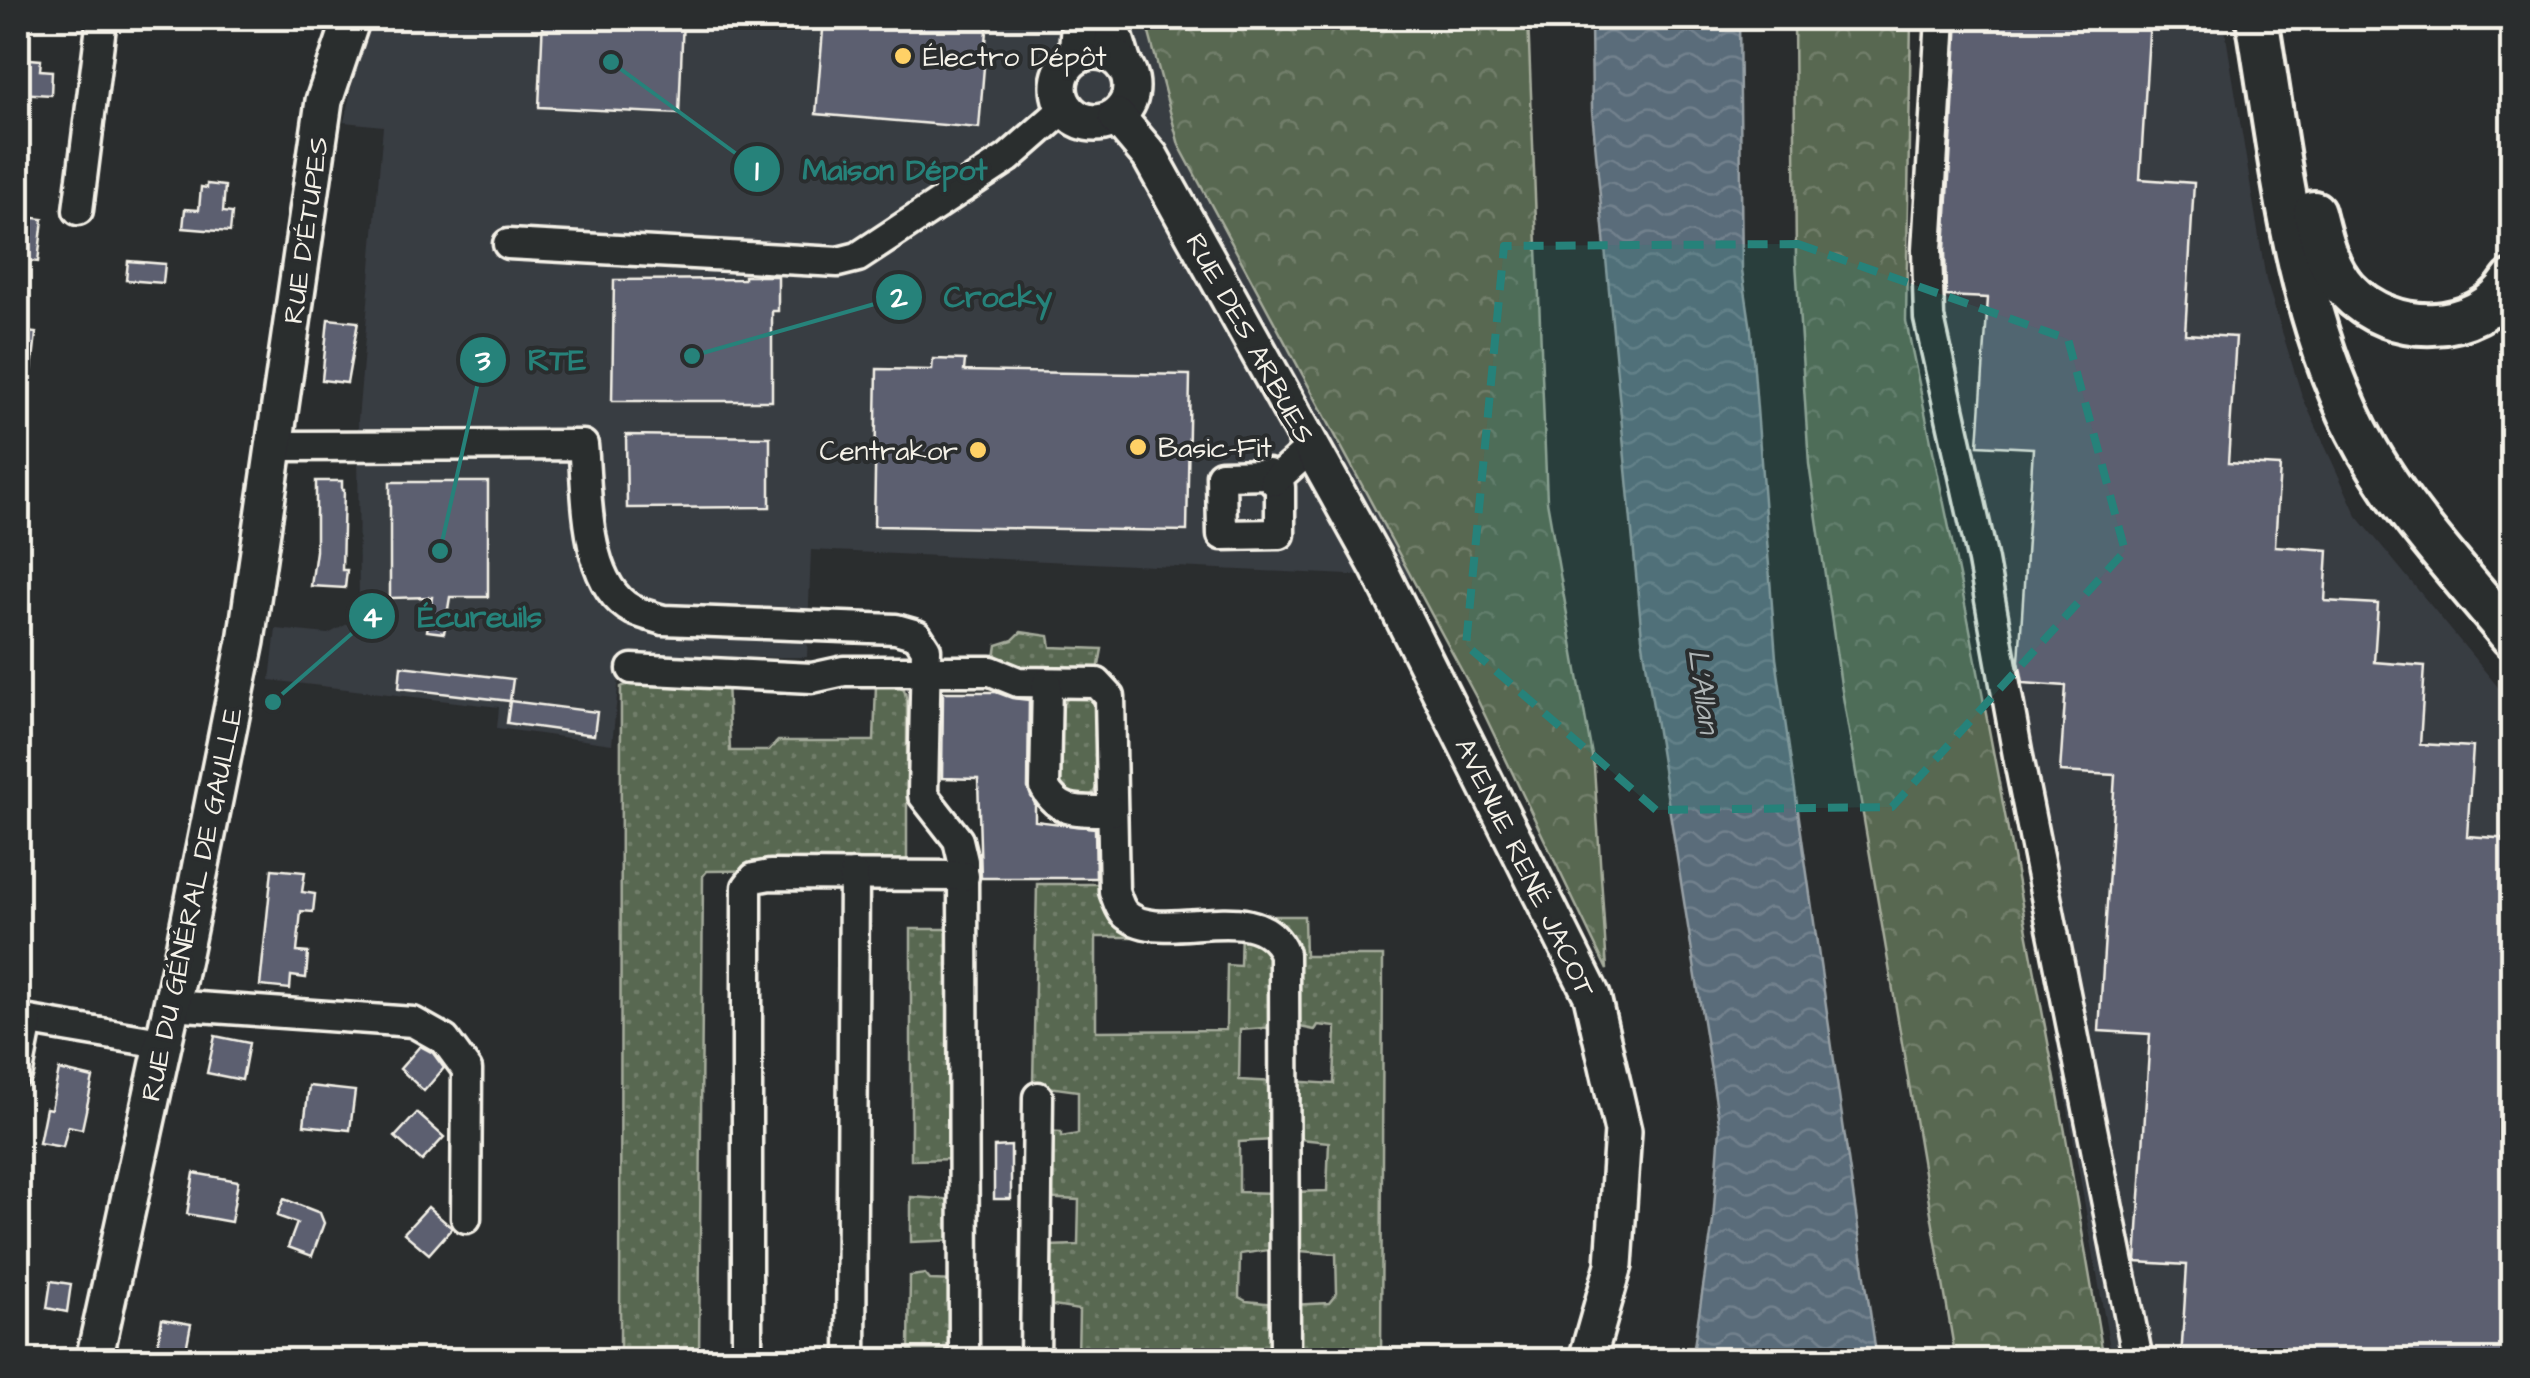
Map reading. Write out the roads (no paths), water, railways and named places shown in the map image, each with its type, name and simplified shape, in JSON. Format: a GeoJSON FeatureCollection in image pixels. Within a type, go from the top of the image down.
{"type":"FeatureCollection","features":[{"type":"Feature","properties":{"kind":"highway"},"geometry":{"type":"LineString","coordinates":[[2257,18],[2300,262],[2334,379],[2358,432],[2388,480],[2512,637]]}},
{"type":"Feature","properties":{"kind":"highway"},"geometry":{"type":"LineString","coordinates":[[2278,18],[2322,248],[2350,293],[2394,320],[2444,324],[2483,310],[2512,282]]}},
{"type":"Feature","properties":{"kind":"main road","name":"RUE D'ÉTUPES"},"geometry":{"type":"LineString","coordinates":[[274,446],[324,102],[352,18]]}},
{"type":"Feature","properties":{"kind":"main road"},"geometry":{"type":"LineString","coordinates":[[1080,18],[1076,56],[1061,74],[1060,97],[1065,108],[1080,121],[1089,123],[1108,122],[1130,98],[1129,74],[1108,18]]}},
{"type":"Feature","properties":{"kind":"main road"},"geometry":{"type":"LineString","coordinates":[[1076,56],[1101,51],[1123,64]]}},
{"type":"Feature","properties":{"kind":"main road","name":"RUE DES ARBUES"},"geometry":{"type":"LineString","coordinates":[[1117,116],[1150,156],[1377,564]]}},
{"type":"Feature","properties":{"kind":"main road","name":"RUE DU GÉNÉRAL DE GAULLE"},"geometry":{"type":"LineString","coordinates":[[94,1360],[246,641],[274,446]]}},
{"type":"Feature","properties":{"kind":"main road","name":"AVENUE RENÉ JACOT"},"geometry":{"type":"LineString","coordinates":[[1377,564],[1592,996],[1623,1131],[1614,1266],[1587,1360]]}},
{"type":"Feature","properties":{"kind":"street"},"geometry":{"type":"LineString","coordinates":[[78,210],[102,18]]}},
{"type":"Feature","properties":{"kind":"street"},"geometry":{"type":"LineString","coordinates":[[1941,18],[1927,250],[1929,318],[1982,561],[2138,1360]]}},
{"type":"Feature","properties":{"kind":"street"},"geometry":{"type":"LineString","coordinates":[[508,244],[848,260],[1008,158],[1065,108]]}},
{"type":"Feature","properties":{"kind":"street"},"geometry":{"type":"LineString","coordinates":[[274,446],[583,445],[594,558],[612,591],[631,609],[663,620],[896,629],[917,635],[926,649],[923,795],[958,840],[964,876],[964,1360]]}},
{"type":"Feature","properties":{"kind":"street"},"geometry":{"type":"LineString","coordinates":[[1274,481],[1312,447]]}},
{"type":"Feature","properties":{"kind":"street"},"geometry":{"type":"LineString","coordinates":[[632,669],[812,678],[844,670],[991,671],[1018,682],[1097,683],[1110,697],[1114,891],[1126,914],[1138,922],[1253,924],[1278,939],[1284,954],[1285,1360]]}},
{"type":"Feature","properties":{"kind":"street"},"geometry":{"type":"LineString","coordinates":[[1047,682],[1045,788],[1054,803],[1067,809],[1112,811]]}},
{"type":"Feature","properties":{"kind":"street"},"geometry":{"type":"LineString","coordinates":[[747,1360],[748,888],[754,878],[770,875],[964,876]]}},
{"type":"Feature","properties":{"kind":"street"},"geometry":{"type":"LineString","coordinates":[[851,1360],[854,875]]}},
{"type":"Feature","properties":{"kind":"street"},"geometry":{"type":"LineString","coordinates":[[170,1005],[413,1022],[445,1040],[466,1070],[466,1218]]}},
{"type":"Feature","properties":{"kind":"street"},"geometry":{"type":"LineString","coordinates":[[18,1072],[23,1020],[161,1043]]}},
{"type":"Feature","properties":{"kind":"street"},"geometry":{"type":"LineString","coordinates":[[1035,1360],[1038,1097]]}},
{"type":"Feature","properties":{"kind":"water","name":"L'Allan"},"geometry":{"type":"Polygon","coordinates":[[[1591,18],[1739,18],[1742,270],[1751,330],[1776,658],[1877,1360],[1692,1360],[1713,1221],[1720,1128],[1642,637],[1592,111],[1591,18]]]}},
{"type":"Feature","properties":{"kind":"place","name":"Électro Dépôt"},"geometry":{"type":"Point","coordinates":[903,56]}},
{"type":"Feature","properties":{"kind":"place","name":"Maison Dépot"},"geometry":{"type":"Point","coordinates":[611,62]}},
{"type":"Feature","properties":{"kind":"place","name":"Crocky"},"geometry":{"type":"Point","coordinates":[692,356]}},
{"type":"Feature","properties":{"kind":"place","name":"Basic-Fit"},"geometry":{"type":"Point","coordinates":[1138,447]}},
{"type":"Feature","properties":{"kind":"place","name":"Centrakor"},"geometry":{"type":"Point","coordinates":[978,450]}},
{"type":"Feature","properties":{"kind":"place","name":"RTE"},"geometry":{"type":"Point","coordinates":[440,551]}},
{"type":"Feature","properties":{"kind":"place","name":"Écureuils"},"geometry":{"type":"Point","coordinates":[273,702]}}]}
